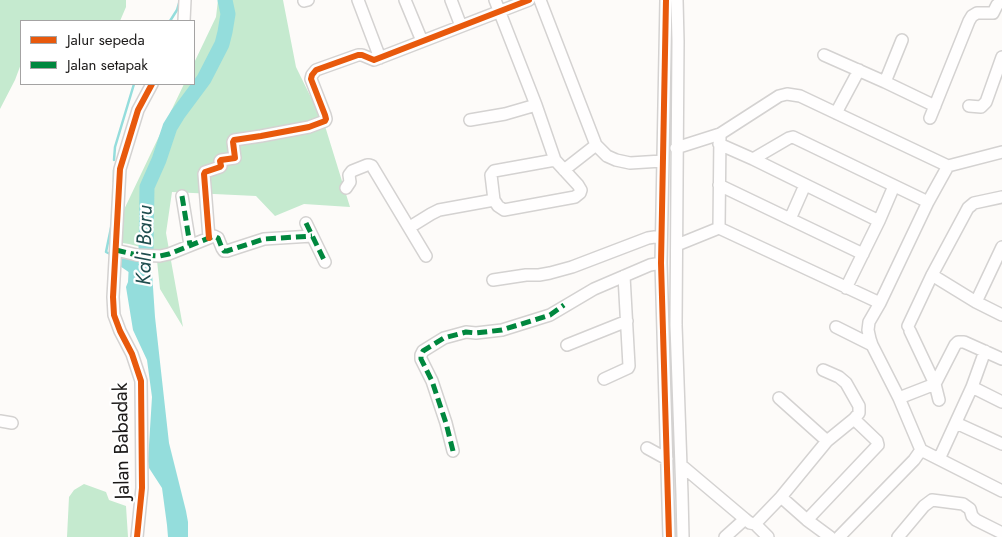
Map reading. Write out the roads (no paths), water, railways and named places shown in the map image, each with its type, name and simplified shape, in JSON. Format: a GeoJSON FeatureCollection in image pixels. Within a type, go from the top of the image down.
{"type":"FeatureCollection","features":[{"type":"Feature","properties":{"kind":"street"},"geometry":{"type":"LineString","coordinates":[[184,20],[185,0]]}},
{"type":"Feature","properties":{"kind":"street"},"geometry":{"type":"LineString","coordinates":[[358,0],[380,58]]}},
{"type":"Feature","properties":{"kind":"street"},"geometry":{"type":"LineString","coordinates":[[406,0],[422,41]]}},
{"type":"Feature","properties":{"kind":"street"},"geometry":{"type":"LineString","coordinates":[[451,0],[461,26]]}},
{"type":"Feature","properties":{"kind":"street"},"geometry":{"type":"LineString","coordinates":[[209,238],[205,172],[220,167],[221,160],[235,158],[234,140],[309,127],[324,122],[326,119],[325,115],[312,79],[314,72],[358,55],[374,60],[380,58],[461,26],[497,5],[529,0]]}},
{"type":"Feature","properties":{"kind":"street"},"geometry":{"type":"LineString","coordinates":[[540,0],[596,145],[607,156],[616,160],[630,163],[662,161]]}},
{"type":"Feature","properties":{"kind":"street"},"geometry":{"type":"LineString","coordinates":[[666,0],[661,263],[669,537]]}},
{"type":"Feature","properties":{"kind":"street"},"geometry":{"type":"LineString","coordinates":[[676,0],[678,41],[676,325],[683,537]]}},
{"type":"Feature","properties":{"kind":"street"},"geometry":{"type":"LineString","coordinates":[[930,118],[972,16],[977,13],[993,13],[997,5],[1002,2]]}},
{"type":"Feature","properties":{"kind":"street"},"geometry":{"type":"LineString","coordinates":[[497,5],[555,160],[580,189],[580,193],[576,197],[504,210],[498,206],[494,200],[491,175],[494,170],[555,160]]}},
{"type":"Feature","properties":{"kind":"street"},"geometry":{"type":"LineString","coordinates":[[884,82],[902,40]]}},
{"type":"Feature","properties":{"kind":"street"},"geometry":{"type":"LineString","coordinates":[[666,41],[678,41]]}},
{"type":"Feature","properties":{"kind":"street"},"geometry":{"type":"LineString","coordinates":[[824,55],[935,106]]}},
{"type":"Feature","properties":{"kind":"street"},"geometry":{"type":"LineString","coordinates":[[969,106],[981,107],[986,102],[1002,57]]}},
{"type":"Feature","properties":{"kind":"street"},"geometry":{"type":"LineString","coordinates":[[836,113],[859,70]]}},
{"type":"Feature","properties":{"kind":"street","name":"Jalan Babadak"},"geometry":{"type":"LineString","coordinates":[[137,537],[142,488],[141,377],[114,316],[113,297],[120,169],[138,110],[151,85]]}},
{"type":"Feature","properties":{"kind":"street"},"geometry":{"type":"LineString","coordinates":[[676,148],[719,139],[784,94],[792,94],[800,96],[948,166],[1002,152]]}},
{"type":"Feature","properties":{"kind":"street"},"geometry":{"type":"LineString","coordinates":[[470,120],[505,114],[536,105]]}},
{"type":"Feature","properties":{"kind":"street"},"geometry":{"type":"LineString","coordinates":[[753,159],[793,137],[928,202]]}},
{"type":"Feature","properties":{"kind":"street"},"geometry":{"type":"LineString","coordinates":[[719,139],[753,159],[879,221]]}},
{"type":"Feature","properties":{"kind":"street"},"geometry":{"type":"LineString","coordinates":[[718,228],[719,139]]}},
{"type":"Feature","properties":{"kind":"street"},"geometry":{"type":"LineString","coordinates":[[564,170],[596,145]]}},
{"type":"Feature","properties":{"kind":"street"},"geometry":{"type":"LineString","coordinates":[[346,188],[350,182],[349,175],[352,171],[370,165],[410,227],[426,256]]}},
{"type":"Feature","properties":{"kind":"street"},"geometry":{"type":"LineString","coordinates":[[948,166],[928,202],[869,322],[870,339],[899,398],[921,450],[1002,490]]}},
{"type":"Feature","properties":{"kind":"street"},"geometry":{"type":"LineString","coordinates":[[719,185],[863,254]]}},
{"type":"Feature","properties":{"kind":"street"},"geometry":{"type":"LineString","coordinates":[[790,219],[806,185]]}},
{"type":"Feature","properties":{"kind":"street"},"geometry":{"type":"LineString","coordinates":[[846,288],[894,186]]}},
{"type":"Feature","properties":{"kind":"street"},"geometry":{"type":"LineString","coordinates":[[182,196],[190,245]]}},
{"type":"Feature","properties":{"kind":"street"},"geometry":{"type":"LineString","coordinates":[[939,400],[935,384],[909,328],[932,275],[969,207],[974,203],[1002,197]]}},
{"type":"Feature","properties":{"kind":"street"},"geometry":{"type":"LineString","coordinates":[[410,227],[439,210],[494,200]]}},
{"type":"Feature","properties":{"kind":"street"},"geometry":{"type":"LineString","coordinates":[[306,222],[325,262]]}},
{"type":"Feature","properties":{"kind":"street"},"geometry":{"type":"LineString","coordinates":[[677,245],[718,228],[880,303]]}},
{"type":"Feature","properties":{"kind":"street"},"geometry":{"type":"LineString","coordinates":[[116,254],[160,256],[214,236],[218,237],[222,248],[227,251],[267,239],[312,236]]}},
{"type":"Feature","properties":{"kind":"street"},"geometry":{"type":"LineString","coordinates":[[493,280],[526,274],[539,275],[550,273],[572,267],[648,238],[661,236]]}},
{"type":"Feature","properties":{"kind":"street"},"geometry":{"type":"LineString","coordinates":[[976,302],[1002,247]]}},
{"type":"Feature","properties":{"kind":"street"},"geometry":{"type":"LineString","coordinates":[[453,451],[446,423],[422,359],[423,351],[444,338],[458,334],[502,330],[550,315],[594,289],[650,265],[661,263]]}},
{"type":"Feature","properties":{"kind":"street"},"geometry":{"type":"LineString","coordinates":[[932,275],[976,302],[1002,315]]}},
{"type":"Feature","properties":{"kind":"street"},"geometry":{"type":"LineString","coordinates":[[604,379],[629,366],[624,276]]}},
{"type":"Feature","properties":{"kind":"street"},"geometry":{"type":"LineString","coordinates":[[566,345],[627,321]]}},
{"type":"Feature","properties":{"kind":"street"},"geometry":{"type":"LineString","coordinates":[[662,325],[676,325]]}},
{"type":"Feature","properties":{"kind":"street"},"geometry":{"type":"LineString","coordinates":[[836,327],[872,346]]}},
{"type":"Feature","properties":{"kind":"street"},"geometry":{"type":"LineString","coordinates":[[899,398],[935,384],[958,342],[1002,359]]}},
{"type":"Feature","properties":{"kind":"street"},"geometry":{"type":"LineString","coordinates":[[939,459],[972,387],[985,351]]}},
{"type":"Feature","properties":{"kind":"street"},"geometry":{"type":"LineString","coordinates":[[725,537],[750,522],[781,497],[828,441],[859,413],[860,407],[841,378],[823,370]]}},
{"type":"Feature","properties":{"kind":"street"},"geometry":{"type":"LineString","coordinates":[[972,387],[1002,402]]}},
{"type":"Feature","properties":{"kind":"street"},"geometry":{"type":"LineString","coordinates":[[779,398],[828,441]]}},
{"type":"Feature","properties":{"kind":"street"},"geometry":{"type":"LineString","coordinates":[[808,520],[878,445],[877,441],[854,419]]}},
{"type":"Feature","properties":{"kind":"street"},"geometry":{"type":"LineString","coordinates":[[0,421],[12,423]]}},
{"type":"Feature","properties":{"kind":"street"},"geometry":{"type":"LineString","coordinates":[[956,423],[1002,444]]}},
{"type":"Feature","properties":{"kind":"street"},"geometry":{"type":"LineString","coordinates":[[646,448],[667,459]]}},
{"type":"Feature","properties":{"kind":"street"},"geometry":{"type":"LineString","coordinates":[[839,537],[914,460],[921,450]]}},
{"type":"Feature","properties":{"kind":"street"},"geometry":{"type":"LineString","coordinates":[[681,465],[768,537]]}},
{"type":"Feature","properties":{"kind":"street"},"geometry":{"type":"LineString","coordinates":[[781,497],[830,537]]}},
{"type":"Feature","properties":{"kind":"street"},"geometry":{"type":"LineString","coordinates":[[898,537],[924,506],[932,500],[963,504],[970,509],[974,518],[1002,533]]}},
{"type":"Feature","properties":{"kind":"water"},"geometry":{"type":"Polygon","coordinates":[[[137,257],[151,257],[155,317],[169,443],[186,511],[188,537],[168,537],[162,488],[149,468],[152,397],[147,360],[133,330],[126,287],[129,264],[137,257]]]}},
{"type":"Feature","properties":{"kind":"waterway"},"geometry":{"type":"LineString","coordinates":[[171,20],[177,10],[180,0]]}},
{"type":"Feature","properties":{"kind":"waterway","name":"Kali Baru"},"geometry":{"type":"LineString","coordinates":[[142,270],[146,250],[147,187],[159,160],[170,127],[204,79],[222,44],[228,14],[225,0]]}},
{"type":"Feature","properties":{"kind":"waterway"},"geometry":{"type":"LineString","coordinates":[[114,160],[115,147],[134,85]]}},
{"type":"Feature","properties":{"kind":"waterway"},"geometry":{"type":"LineString","coordinates":[[114,170],[114,182]]}},
{"type":"Feature","properties":{"kind":"waterway"},"geometry":{"type":"LineString","coordinates":[[112,223],[106,252],[112,255]]}},
{"type":"Feature","properties":{"kind":"waterway"},"geometry":{"type":"LineString","coordinates":[[123,259],[142,272]]}}]}
